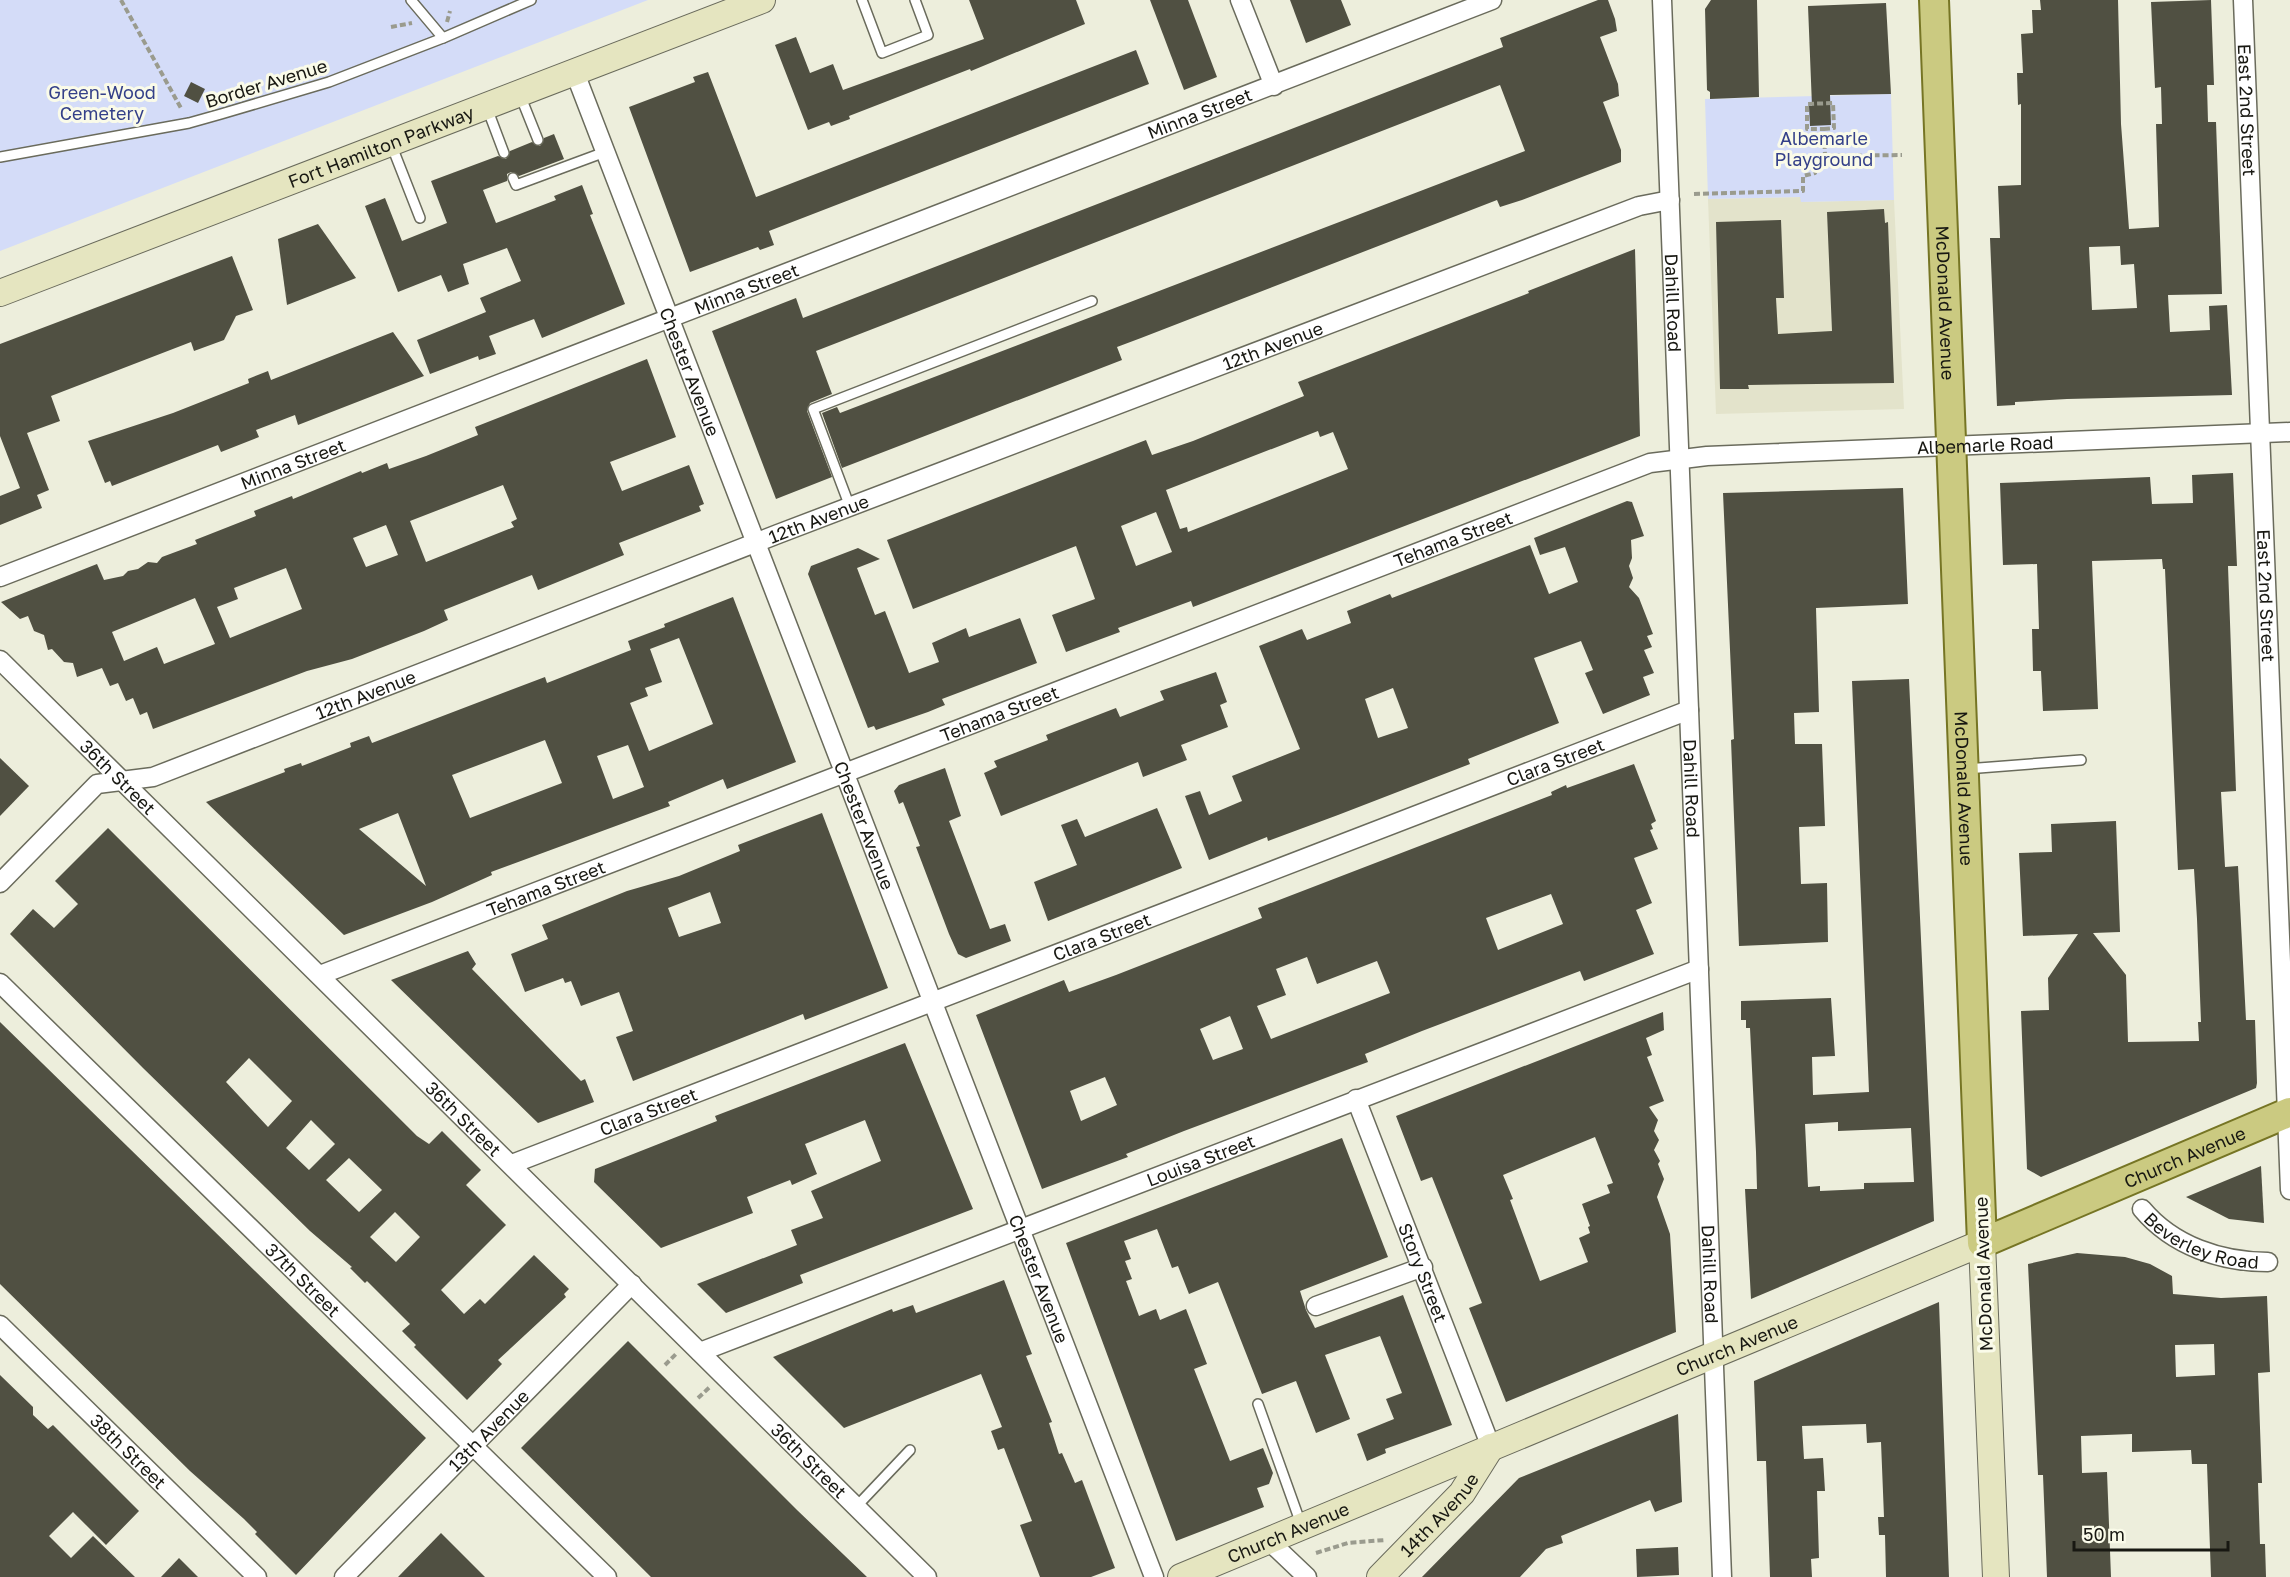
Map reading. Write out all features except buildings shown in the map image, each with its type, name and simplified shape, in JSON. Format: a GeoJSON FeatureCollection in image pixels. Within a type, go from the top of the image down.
{"type":"FeatureCollection","features":[{"type":"Feature","properties":{"kind":"main road","name":"Fort Hamilton Parkway"},"geometry":{"type":"LineString","coordinates":[[0,293],[390,142],[487,108],[762,0]]}},
{"type":"Feature","properties":{"kind":"main road","name":"McDonald Avenue"},"geometry":{"type":"LineString","coordinates":[[1934,0],[1996,1577]]}},
{"type":"Feature","properties":{"kind":"main road","name":"Church Avenue"},"geometry":{"type":"LineString","coordinates":[[1181,1577],[1714,1356],[2289,1113]]}},
{"type":"Feature","properties":{"kind":"main road","name":"14th Avenue"},"geometry":{"type":"LineString","coordinates":[[1380,1577],[1462,1492],[1491,1447]]}},
{"type":"Feature","properties":{"kind":"street"},"geometry":{"type":"LineString","coordinates":[[1240,0],[1274,86]]}},
{"type":"Feature","properties":{"kind":"street","name":"Dahill Road"},"geometry":{"type":"LineString","coordinates":[[1662,0],[1722,1577]]}},
{"type":"Feature","properties":{"kind":"street","name":"East 2nd Street"},"geometry":{"type":"LineString","coordinates":[[2243,0],[2289,1113],[2290,1190]]}},
{"type":"Feature","properties":{"kind":"street","name":"Minna Street"},"geometry":{"type":"LineString","coordinates":[[0,578],[1274,86],[1484,1]]}},
{"type":"Feature","properties":{"kind":"street","name":"Chester Avenue"},"geometry":{"type":"LineString","coordinates":[[575,74],[1154,1577]]}},
{"type":"Feature","properties":{"kind":"street","name":"12th Avenue"},"geometry":{"type":"LineString","coordinates":[[0,884],[97,784],[153,777],[756,543],[1639,206],[1670,200]]}},
{"type":"Feature","properties":{"kind":"street","name":"Albemarle Road"},"geometry":{"type":"LineString","coordinates":[[1680,459],[1951,445],[2290,432]]}},
{"type":"Feature","properties":{"kind":"street","name":"Tehama Street"},"geometry":{"type":"LineString","coordinates":[[320,975],[1650,463],[1680,459]]}},
{"type":"Feature","properties":{"kind":"street","name":"36th Street"},"geometry":{"type":"LineString","coordinates":[[0,660],[512,1164],[923,1575]]}},
{"type":"Feature","properties":{"kind":"street","name":"Clara Street"},"geometry":{"type":"LineString","coordinates":[[512,1164],[1689,710]]}},
{"type":"Feature","properties":{"kind":"street","name":"Louisa Street"},"geometry":{"type":"LineString","coordinates":[[700,1352],[1699,969]]}},
{"type":"Feature","properties":{"kind":"street","name":"37th Street"},"geometry":{"type":"LineString","coordinates":[[0,983],[607,1577]]}},
{"type":"Feature","properties":{"kind":"street","name":"Story Street"},"geometry":{"type":"LineString","coordinates":[[1356,1099],[1491,1447]]}},
{"type":"Feature","properties":{"kind":"street","name":"Beverley Road"},"geometry":{"type":"LineString","coordinates":[[2142,1209],[2166,1231],[2206,1253],[2231,1259],[2268,1262]]}},
{"type":"Feature","properties":{"kind":"street"},"geometry":{"type":"LineString","coordinates":[[1316,1306],[1423,1267]]}},
{"type":"Feature","properties":{"kind":"street","name":"13th Avenue"},"geometry":{"type":"LineString","coordinates":[[344,1577],[632,1284]]}},
{"type":"Feature","properties":{"kind":"street","name":"38th Street"},"geometry":{"type":"LineString","coordinates":[[0,1325],[257,1577]]}},
{"type":"Feature","properties":{"kind":"street"},"geometry":{"type":"LineString","coordinates":[[1268,1540],[1307,1577]]}},
{"type":"Feature","properties":{"kind":"lane"},"geometry":{"type":"LineString","coordinates":[[411,0],[443,38]]}},
{"type":"Feature","properties":{"kind":"lane","name":"Border Avenue"},"geometry":{"type":"LineString","coordinates":[[0,156],[189,123],[329,82],[443,38],[531,0]]}},
{"type":"Feature","properties":{"kind":"lane"},"geometry":{"type":"LineString","coordinates":[[862,0],[882,52],[928,35],[915,0]]}},
{"type":"Feature","properties":{"kind":"lane"},"geometry":{"type":"LineString","coordinates":[[520,95],[538,140]]}},
{"type":"Feature","properties":{"kind":"lane"},"geometry":{"type":"LineString","coordinates":[[487,108],[504,153]]}},
{"type":"Feature","properties":{"kind":"lane"},"geometry":{"type":"LineString","coordinates":[[390,142],[420,219]]}},
{"type":"Feature","properties":{"kind":"lane"},"geometry":{"type":"LineString","coordinates":[[513,178],[516,185],[549,169],[605,152]]}},
{"type":"Feature","properties":{"kind":"lane"},"geometry":{"type":"LineString","coordinates":[[850,507],[813,409],[1092,301]]}},
{"type":"Feature","properties":{"kind":"lane"},"geometry":{"type":"LineString","coordinates":[[1964,769],[2081,760]]}},
{"type":"Feature","properties":{"kind":"lane"},"geometry":{"type":"LineString","coordinates":[[1258,1404],[1302,1526]]}},
{"type":"Feature","properties":{"kind":"lane"},"geometry":{"type":"LineString","coordinates":[[856,1506],[910,1450]]}},
{"type":"Feature","properties":{"kind":"path"},"geometry":{"type":"LineString","coordinates":[[121,0],[189,123]]}},
{"type":"Feature","properties":{"kind":"path"},"geometry":{"type":"LineString","coordinates":[[1833,103],[1834,128],[1824,129],[1807,129],[1807,104],[1833,103]]}},
{"type":"Feature","properties":{"kind":"path"},"geometry":{"type":"LineString","coordinates":[[1824,129],[1825,156]]}},
{"type":"Feature","properties":{"kind":"path"},"geometry":{"type":"LineString","coordinates":[[1694,194],[1803,191],[1803,176],[1815,172],[1821,156],[1902,154]]}},
{"type":"Feature","properties":{"kind":"path"},"geometry":{"type":"LineString","coordinates":[[665,1365],[680,1351]]}},
{"type":"Feature","properties":{"kind":"path"},"geometry":{"type":"LineString","coordinates":[[698,1398],[714,1384]]}},
{"type":"Feature","properties":{"kind":"path"},"geometry":{"type":"LineString","coordinates":[[1316,1553],[1348,1543],[1394,1539]]}},
{"type":"Feature","properties":{"kind":"shaded area"},"geometry":{"type":"Polygon","coordinates":[[[1801,197],[1801,202],[1894,200],[1904,409],[1716,414],[1708,199],[1801,197]]]}},
{"type":"Feature","properties":{"kind":"green space","name":"Green-Wood Cemetery"},"geometry":{"type":"Polygon","coordinates":[[[0,0],[648,0],[0,251],[0,0]]]}},
{"type":"Feature","properties":{"kind":"green space","name":"Albemarle Playground"},"geometry":{"type":"Polygon","coordinates":[[[1891,94],[1894,200],[1801,202],[1800,197],[1708,199],[1705,99],[1891,94]]]}}]}
